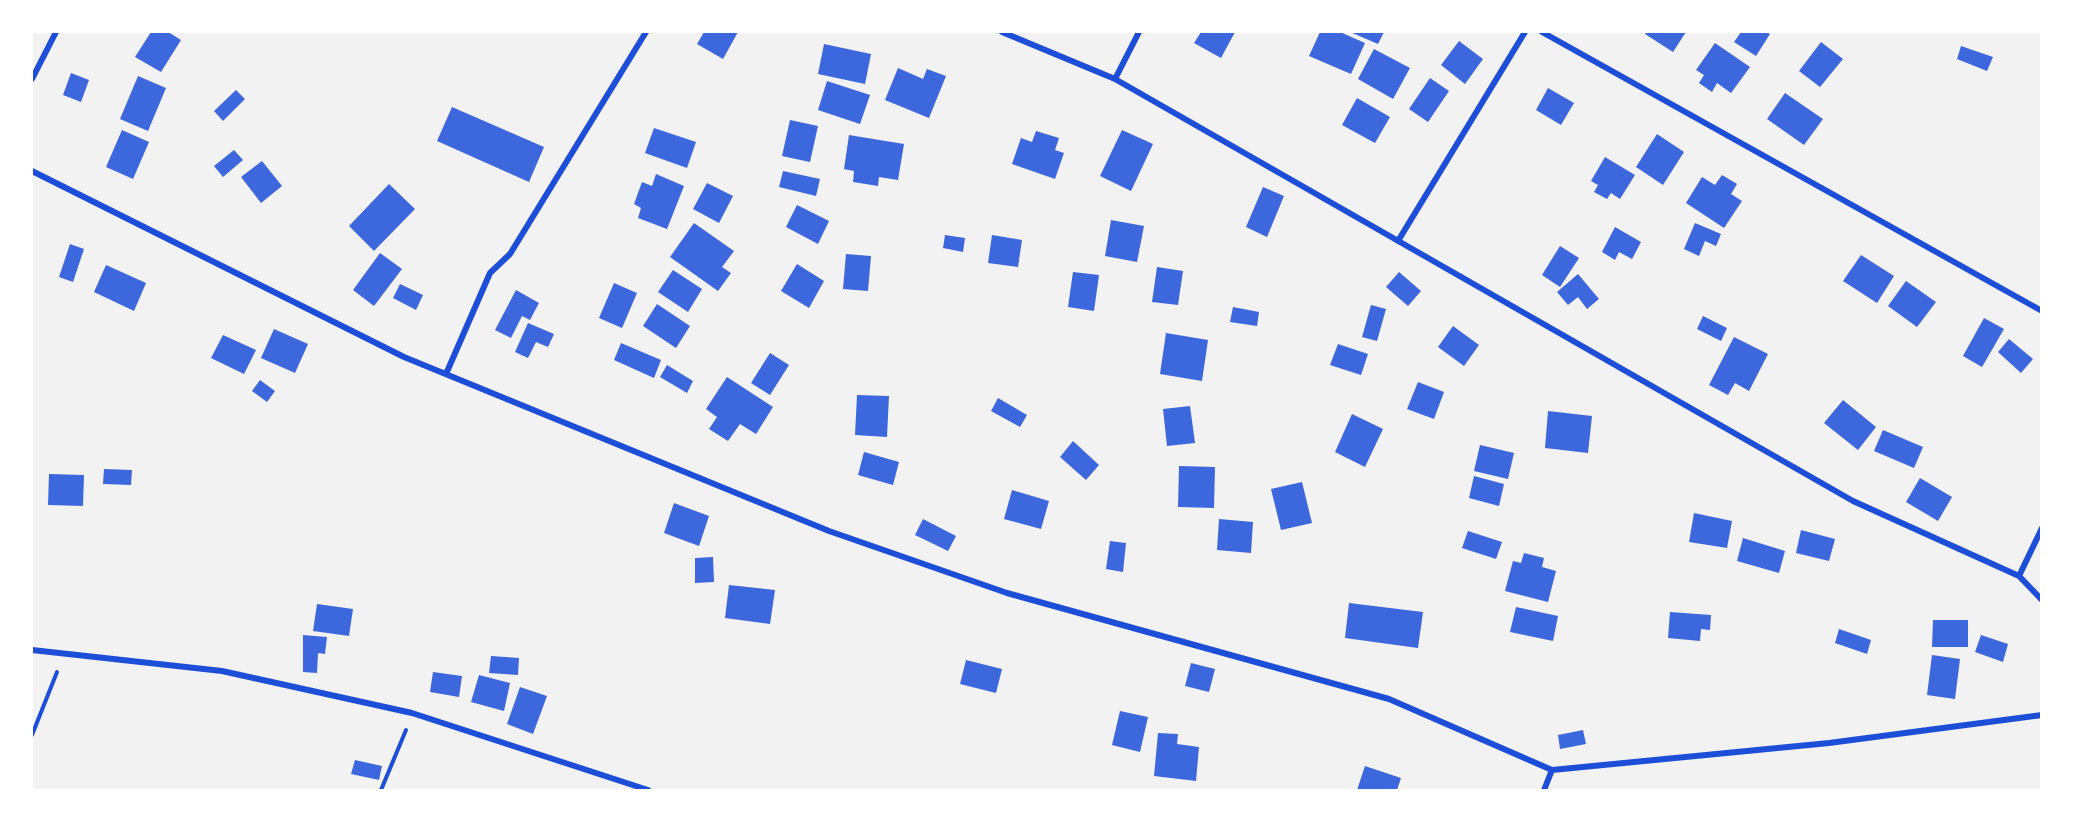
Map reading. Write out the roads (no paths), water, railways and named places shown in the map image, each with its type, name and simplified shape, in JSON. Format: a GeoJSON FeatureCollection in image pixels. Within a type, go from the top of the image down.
{"type":"FeatureCollection","features":[{"type":"Feature","properties":{"kind":"street"},"geometry":{"type":"LineString","coordinates":[[32,79],[56,32]]}},
{"type":"Feature","properties":{"kind":"street"},"geometry":{"type":"LineString","coordinates":[[446,374],[490,273],[510,254],[646,32]]}},
{"type":"Feature","properties":{"kind":"street"},"geometry":{"type":"LineString","coordinates":[[1002,32],[1115,79],[1853,501],[2019,576],[2042,600]]}},
{"type":"Feature","properties":{"kind":"street"},"geometry":{"type":"LineString","coordinates":[[1115,79],[1138,32]]}},
{"type":"Feature","properties":{"kind":"street"},"geometry":{"type":"LineString","coordinates":[[1398,241],[1524,32]]}},
{"type":"Feature","properties":{"kind":"street"},"geometry":{"type":"LineString","coordinates":[[1542,32],[2042,311]]}},
{"type":"Feature","properties":{"kind":"street"},"geometry":{"type":"LineString","coordinates":[[32,171],[404,357],[829,531],[1008,593],[1389,699],[1552,770],[1828,743],[2042,715]]}},
{"type":"Feature","properties":{"kind":"street"},"geometry":{"type":"LineString","coordinates":[[2019,576],[2042,528]]}},
{"type":"Feature","properties":{"kind":"street"},"geometry":{"type":"LineString","coordinates":[[32,650],[222,671],[412,713],[648,790]]}},
{"type":"Feature","properties":{"kind":"street"},"geometry":{"type":"LineString","coordinates":[[1544,790],[1552,770]]}}]}
